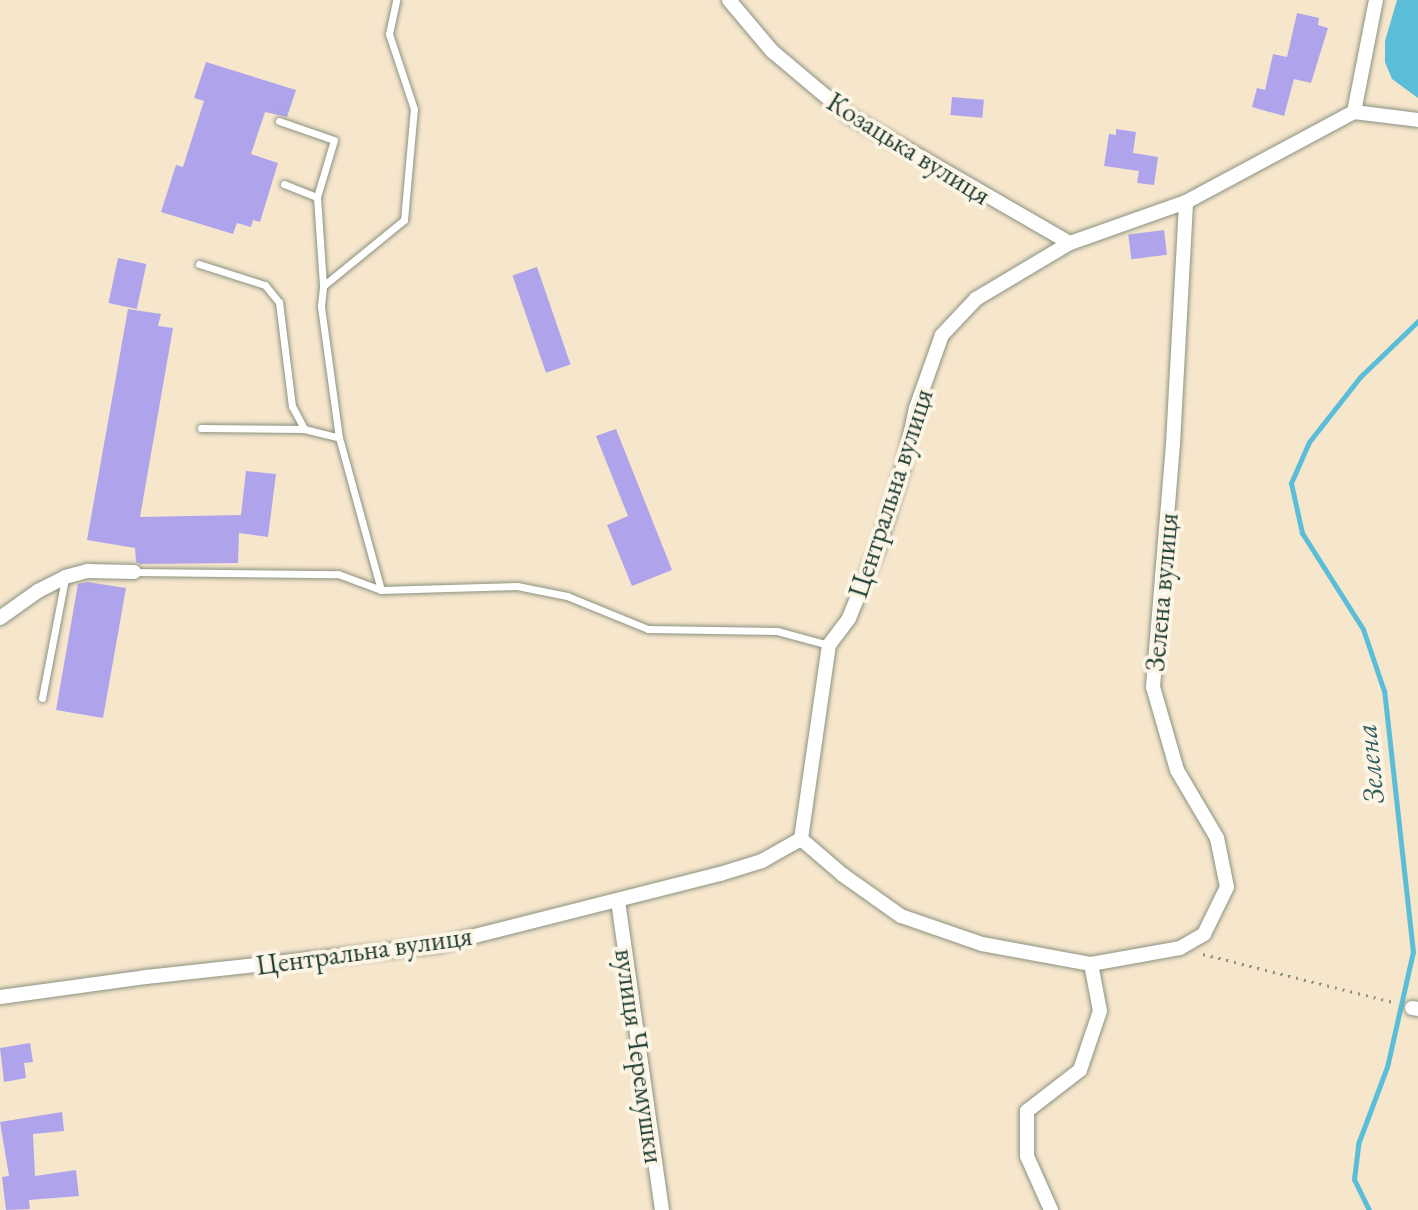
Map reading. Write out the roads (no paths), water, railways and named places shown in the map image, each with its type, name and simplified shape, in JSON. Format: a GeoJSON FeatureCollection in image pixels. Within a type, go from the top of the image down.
{"type":"FeatureCollection","features":[{"type":"Feature","properties":{"kind":"street","name":"Козацька вулиця"},"geometry":{"type":"LineString","coordinates":[[729,0],[772,51],[848,115],[1070,243]]}},
{"type":"Feature","properties":{"kind":"street"},"geometry":{"type":"LineString","coordinates":[[1376,0],[1354,112],[1418,120]]}},
{"type":"Feature","properties":{"kind":"street","name":"Центральна вулиця"},"geometry":{"type":"LineString","coordinates":[[0,997],[146,977],[439,945],[618,901],[762,861],[801,839],[829,645],[849,618],[879,545],[904,464],[916,408],[942,335],[976,299],[1070,243],[1186,202],[1354,112]]}},
{"type":"Feature","properties":{"kind":"street","name":"Зелена вулиця"},"geometry":{"type":"LineString","coordinates":[[1091,964],[1180,948],[1204,934],[1227,887],[1217,838],[1177,770],[1153,687],[1173,444],[1186,202]]}},
{"type":"Feature","properties":{"kind":"street"},"geometry":{"type":"LineString","coordinates":[[0,618],[38,591],[65,577],[88,571],[134,572]]}},
{"type":"Feature","properties":{"kind":"street"},"geometry":{"type":"LineString","coordinates":[[801,839],[843,875],[901,916],[982,944],[1091,964],[1100,1011],[1080,1070],[1027,1111],[1027,1156],[1051,1210]]}},
{"type":"Feature","properties":{"kind":"street","name":"вулиця Черемушки"},"geometry":{"type":"LineString","coordinates":[[618,901],[662,1210]]}},
{"type":"Feature","properties":{"kind":"lane"},"geometry":{"type":"LineString","coordinates":[[323,286],[404,220],[414,109],[389,34],[396,0]]}},
{"type":"Feature","properties":{"kind":"lane"},"geometry":{"type":"LineString","coordinates":[[279,121],[334,140],[317,197],[323,286],[321,306],[339,438],[381,590]]}},
{"type":"Feature","properties":{"kind":"lane"},"geometry":{"type":"LineString","coordinates":[[284,184],[317,197]]}},
{"type":"Feature","properties":{"kind":"lane"},"geometry":{"type":"LineString","coordinates":[[199,264],[265,285],[279,302],[292,406],[304,429]]}},
{"type":"Feature","properties":{"kind":"lane"},"geometry":{"type":"LineString","coordinates":[[201,428],[304,429],[339,438]]}},
{"type":"Feature","properties":{"kind":"lane"},"geometry":{"type":"LineString","coordinates":[[134,572],[338,574],[381,590],[517,586],[567,596],[648,629],[766,630],[829,645]]}},
{"type":"Feature","properties":{"kind":"lane"},"geometry":{"type":"LineString","coordinates":[[42,698],[65,577]]}},
{"type":"Feature","properties":{"kind":"water"},"geometry":{"type":"Polygon","coordinates":[[[1397,0],[1418,0],[1418,98],[1392,79],[1385,62],[1385,41],[1397,0]]]}},
{"type":"Feature","properties":{"kind":"waterway","name":"Зелена"},"geometry":{"type":"LineString","coordinates":[[1369,1210],[1354,1179],[1358,1144],[1387,1067],[1413,952],[1384,691],[1363,629],[1302,533],[1291,483],[1309,442],[1360,377],[1418,321]]}}]}
